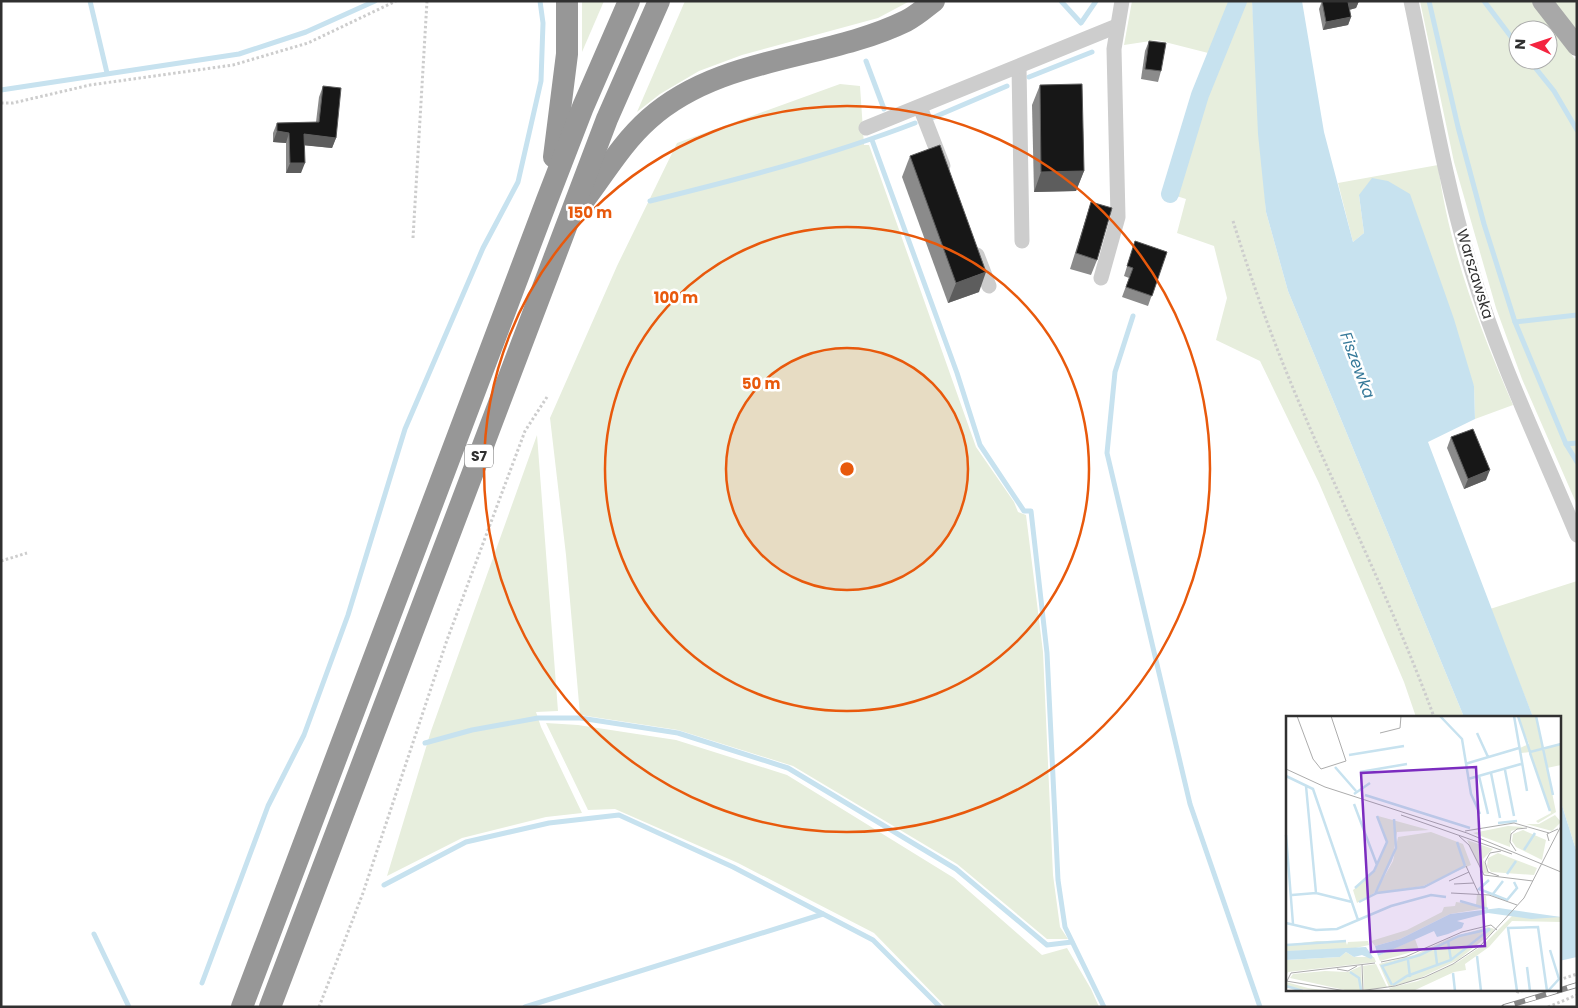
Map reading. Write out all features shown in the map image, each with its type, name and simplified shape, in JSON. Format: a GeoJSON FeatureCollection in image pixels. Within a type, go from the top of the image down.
{"type":"FeatureCollection","features":[{"type":"Feature","properties":{"kind":"highway"},"geometry":{"type":"LineString","coordinates":[[547,200],[567,54],[567,1]]}},
{"type":"Feature","properties":{"kind":"highway","name":"S7"},"geometry":{"type":"LineString","coordinates":[[242,1007],[547,200],[583,107],[629,1]]}},
{"type":"Feature","properties":{"kind":"highway","name":"S7"},"geometry":{"type":"LineString","coordinates":[[270,1007],[607,119],[659,1]]}},
{"type":"Feature","properties":{"kind":"highway"},"geometry":{"type":"LineString","coordinates":[[566,226],[626,141],[651,118],[688,93],[736,72],[877,33],[908,20],[934,1]]}},
{"type":"Feature","properties":{"kind":"main road"},"geometry":{"type":"LineString","coordinates":[[1542,1],[1577,46]]}},
{"type":"Feature","properties":{"kind":"lane"},"geometry":{"type":"LineString","coordinates":[[1101,278],[1118,217],[1114,49],[1122,1]]}},
{"type":"Feature","properties":{"kind":"lane","name":"Warszawska"},"geometry":{"type":"LineString","coordinates":[[1411,1],[1451,193],[1472,272],[1502,361],[1577,535]]}},
{"type":"Feature","properties":{"kind":"lane"},"geometry":{"type":"LineString","coordinates":[[866,128],[1117,26]]}},
{"type":"Feature","properties":{"kind":"lane"},"geometry":{"type":"LineString","coordinates":[[1019,67],[1022,241]]}},
{"type":"Feature","properties":{"kind":"lane"},"geometry":{"type":"LineString","coordinates":[[920,106],[948,178]]}},
{"type":"Feature","properties":{"kind":"lane"},"geometry":{"type":"LineString","coordinates":[[972,242],[990,286]]}},
{"type":"Feature","properties":{"kind":"path"},"geometry":{"type":"LineString","coordinates":[[1,103],[13,103],[90,85],[233,65],[308,43],[396,1]]}},
{"type":"Feature","properties":{"kind":"path"},"geometry":{"type":"LineString","coordinates":[[413,238],[427,1]]}},
{"type":"Feature","properties":{"kind":"path"},"geometry":{"type":"LineString","coordinates":[[1234,221],[1258,300],[1286,372],[1414,663],[1434,716]]}},
{"type":"Feature","properties":{"kind":"path"},"geometry":{"type":"LineString","coordinates":[[319,1007],[363,893],[447,640],[525,431],[547,397]]}},
{"type":"Feature","properties":{"kind":"path"},"geometry":{"type":"LineString","coordinates":[[1,561],[27,553]]}},
{"type":"Feature","properties":{"kind":"path"},"geometry":{"type":"LineString","coordinates":[[1560,980],[1577,974]]}},
{"type":"Feature","properties":{"kind":"path"},"geometry":{"type":"LineString","coordinates":[[1548,1007],[1577,995]]}},
{"type":"Feature","properties":{"kind":"green space"},"geometry":{"type":"Polygon","coordinates":[[[582,1],[604,1],[582,52],[582,1]]]}},
{"type":"Feature","properties":{"kind":"green space"},"geometry":{"type":"Polygon","coordinates":[[[685,1],[910,1],[878,18],[742,55],[699,71],[660,94],[637,112],[685,1]]]}},
{"type":"Feature","properties":{"kind":"green space"},"geometry":{"type":"Polygon","coordinates":[[[1132,1],[1252,1],[1266,212],[1288,291],[1464,716],[1416,716],[1404,682],[1319,483],[1260,361],[1216,340],[1227,298],[1214,246],[1177,233],[1186,199],[1170,194],[1200,95],[1216,55],[1157,40],[1124,45],[1132,1]]]}},
{"type":"Feature","properties":{"kind":"green space"},"geometry":{"type":"Polygon","coordinates":[[[1420,1],[1532,1],[1546,20],[1508,20],[1508,70],[1558,70],[1558,36],[1577,62],[1577,505],[1522,379],[1496,308],[1454,162],[1420,1]]]}},
{"type":"Feature","properties":{"kind":"green space"},"geometry":{"type":"Polygon","coordinates":[[[1553,1],[1577,1],[1577,32],[1553,1]]]}},
{"type":"Feature","properties":{"kind":"green space"},"geometry":{"type":"Polygon","coordinates":[[[840,84],[860,86],[864,145],[869,145],[976,447],[1014,502],[1018,512],[1026,515],[1043,652],[1053,875],[1060,927],[1068,939],[1047,939],[957,864],[793,766],[678,730],[580,715],[566,555],[550,418],[617,266],[677,143],[840,84]]]}},
{"type":"Feature","properties":{"kind":"green space"},"geometry":{"type":"Polygon","coordinates":[[[1438,165],[1450,227],[1467,287],[1488,346],[1513,405],[1475,419],[1474,386],[1359,195],[1364,233],[1353,242],[1338,183],[1438,165]]]}},
{"type":"Feature","properties":{"kind":"green space"},"geometry":{"type":"Polygon","coordinates":[[[537,435],[558,711],[536,712],[541,727],[582,813],[546,817],[462,838],[387,876],[431,731],[537,435]]]}},
{"type":"Feature","properties":{"kind":"green space"},"geometry":{"type":"Polygon","coordinates":[[[1577,581],[1577,853],[1560,799],[1560,716],[1533,716],[1490,609],[1577,581]]]}},
{"type":"Feature","properties":{"kind":"green space"},"geometry":{"type":"Polygon","coordinates":[[[546,723],[578,725],[676,740],[787,775],[954,878],[1042,955],[1067,948],[1091,989],[1099,1007],[946,1007],[874,933],[738,863],[615,809],[588,810],[546,723]]]}},
{"type":"Feature","properties":{"kind":"water","name":"Fiszewka"},"geometry":{"type":"Polygon","coordinates":[[[1252,1],[1302,1],[1324,132],[1353,242],[1364,233],[1359,195],[1372,178],[1388,181],[1410,194],[1454,319],[1474,386],[1475,419],[1428,442],[1533,716],[1464,716],[1288,291],[1266,212],[1258,134],[1252,1]]]}},
{"type":"Feature","properties":{"kind":"water"},"geometry":{"type":"Polygon","coordinates":[[[1560,799],[1577,853],[1577,957],[1560,961],[1560,799]]]}},
{"type":"Feature","properties":{"kind":"building"},"geometry":{"type":"Polygon","coordinates":[[[1322,1],[1353,1],[1348,2],[1351,17],[1326,22],[1322,1]]]}},
{"type":"Feature","properties":{"kind":"building"},"geometry":{"type":"Polygon","coordinates":[[[1149,41],[1166,43],[1161,71],[1145,69],[1149,41]]]}},
{"type":"Feature","properties":{"kind":"building"},"geometry":{"type":"Polygon","coordinates":[[[1082,84],[1084,171],[1041,172],[1040,85],[1082,84]]]}},
{"type":"Feature","properties":{"kind":"building"},"geometry":{"type":"Polygon","coordinates":[[[323,86],[341,88],[336,138],[304,134],[305,163],[290,163],[289,133],[277,131],[277,123],[319,122],[323,86]]]}},
{"type":"Feature","properties":{"kind":"building"},"geometry":{"type":"Polygon","coordinates":[[[940,145],[986,272],[956,283],[910,156],[940,145]]]}},
{"type":"Feature","properties":{"kind":"building"},"geometry":{"type":"Polygon","coordinates":[[[1091,202],[1112,208],[1097,260],[1076,253],[1091,202]]]}},
{"type":"Feature","properties":{"kind":"building"},"geometry":{"type":"Polygon","coordinates":[[[1135,241],[1167,252],[1152,296],[1126,287],[1133,268],[1127,266],[1135,241]]]}},
{"type":"Feature","properties":{"kind":"building"},"geometry":{"type":"Polygon","coordinates":[[[1473,429],[1490,470],[1468,479],[1451,437],[1473,429]]]}},
{"type":"Feature","properties":{"kind":"waterway"},"geometry":{"type":"LineString","coordinates":[[90,1],[107,73]]}},
{"type":"Feature","properties":{"kind":"waterway"},"geometry":{"type":"LineString","coordinates":[[1,90],[239,54],[306,32],[375,1]]}},
{"type":"Feature","properties":{"kind":"waterway"},"geometry":{"type":"LineString","coordinates":[[202,983],[268,806],[304,735],[348,615],[405,429],[483,248],[518,182],[541,81],[543,23],[540,1]]}},
{"type":"Feature","properties":{"kind":"waterway"},"geometry":{"type":"LineString","coordinates":[[1061,1],[1081,23],[1096,1]]}},
{"type":"Feature","properties":{"kind":"waterway"},"geometry":{"type":"LineString","coordinates":[[1170,194],[1200,95],[1238,1]]}},
{"type":"Feature","properties":{"kind":"waterway"},"geometry":{"type":"LineString","coordinates":[[1429,1],[1458,127],[1484,224],[1515,322],[1566,444],[1577,462]]}},
{"type":"Feature","properties":{"kind":"waterway"},"geometry":{"type":"LineString","coordinates":[[1484,1],[1508,33]]}},
{"type":"Feature","properties":{"kind":"waterway"},"geometry":{"type":"LineString","coordinates":[[1029,77],[1092,52]]}},
{"type":"Feature","properties":{"kind":"waterway"},"geometry":{"type":"LineString","coordinates":[[866,61],[884,109]]}},
{"type":"Feature","properties":{"kind":"waterway"},"geometry":{"type":"LineString","coordinates":[[1537,70],[1554,91],[1577,130]]}},
{"type":"Feature","properties":{"kind":"waterway"},"geometry":{"type":"LineString","coordinates":[[932,118],[1007,86]]}},
{"type":"Feature","properties":{"kind":"waterway"},"geometry":{"type":"LineString","coordinates":[[650,201],[817,156],[915,123]]}},
{"type":"Feature","properties":{"kind":"waterway"},"geometry":{"type":"LineString","coordinates":[[872,140],[957,373],[980,445],[1024,511],[1031,511],[1047,653],[1058,880],[1065,927],[1104,1007]]}},
{"type":"Feature","properties":{"kind":"waterway"},"geometry":{"type":"LineString","coordinates":[[1515,322],[1577,315]]}},
{"type":"Feature","properties":{"kind":"waterway"},"geometry":{"type":"LineString","coordinates":[[1133,316],[1115,372],[1107,453],[1190,804],[1260,1007]]}},
{"type":"Feature","properties":{"kind":"waterway"},"geometry":{"type":"LineString","coordinates":[[1566,444],[1577,443]]}},
{"type":"Feature","properties":{"kind":"waterway"},"geometry":{"type":"LineString","coordinates":[[425,743],[472,730],[538,718],[580,718],[678,733],[788,768],[956,869],[1047,945],[1072,942]]}},
{"type":"Feature","properties":{"kind":"waterway"},"geometry":{"type":"LineString","coordinates":[[384,885],[466,842],[549,823],[619,815],[733,867],[873,940],[940,1007]]}},
{"type":"Feature","properties":{"kind":"waterway"},"geometry":{"type":"LineString","coordinates":[[525,1007],[823,914]]}},
{"type":"Feature","properties":{"kind":"waterway"},"geometry":{"type":"LineString","coordinates":[[94,934],[129,1007]]}},
{"type":"Feature","properties":{"kind":"railway"},"geometry":{"type":"LineString","coordinates":[[1504,1007],[1577,985]]}}]}
